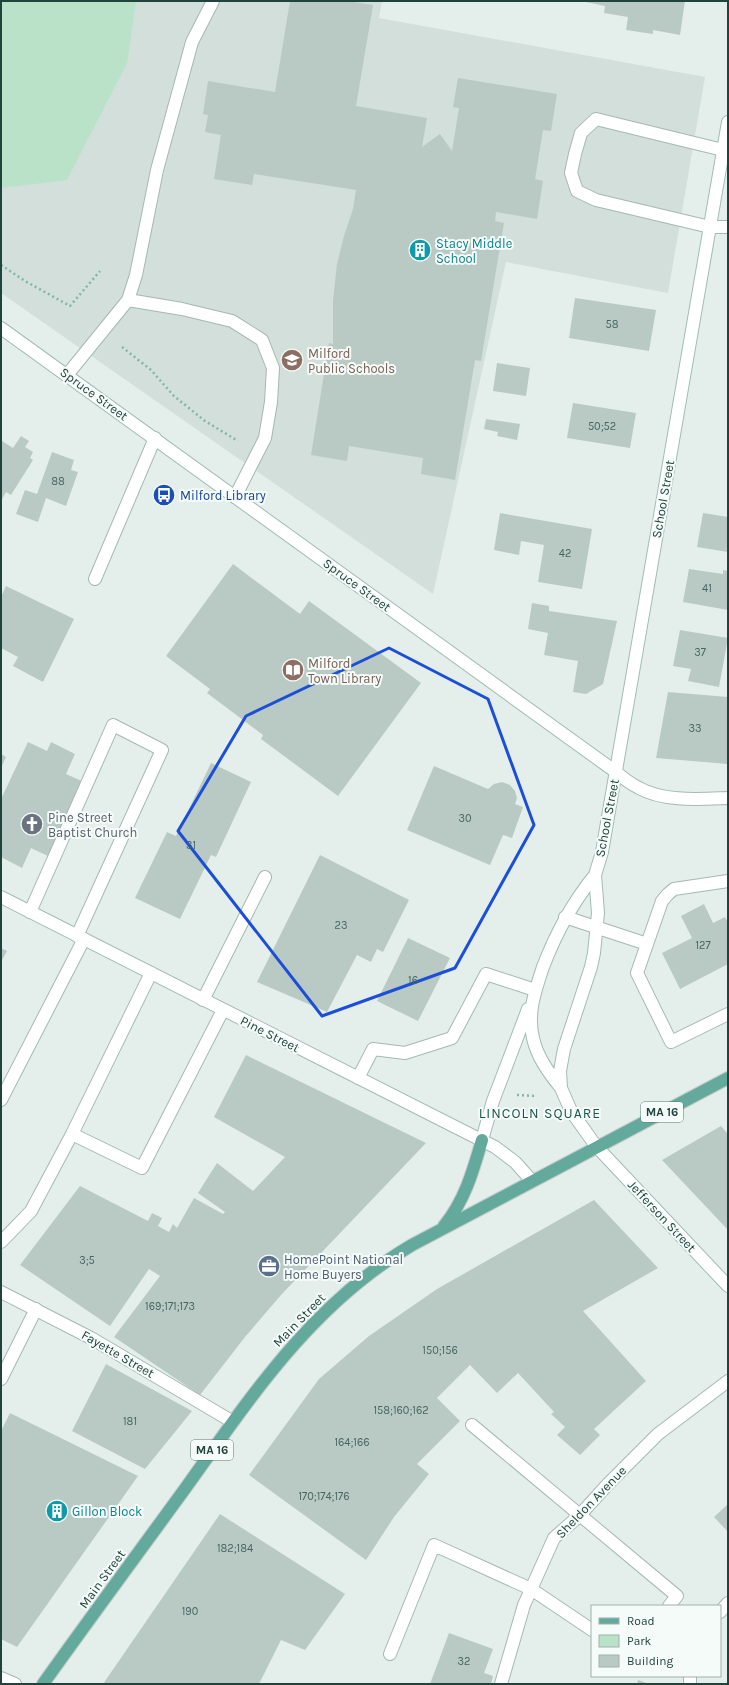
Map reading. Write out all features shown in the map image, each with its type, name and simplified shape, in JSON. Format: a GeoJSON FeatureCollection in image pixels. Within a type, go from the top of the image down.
{"type":"FeatureCollection","features":[{"type":"Feature","properties":{"kind":"main road","name":"Main Street"},"geometry":{"type":"LineString","coordinates":[[43,1684],[233,1422],[288,1351],[326,1310],[378,1266],[442,1229],[596,1146],[728,1078]]}},
{"type":"Feature","properties":{"kind":"main road"},"geometry":{"type":"LineString","coordinates":[[442,1229],[456,1210],[467,1189],[482,1140]]}},
{"type":"Feature","properties":{"kind":"street"},"geometry":{"type":"LineString","coordinates":[[67,374],[128,300],[136,275],[157,170],[192,42],[213,1]]}},
{"type":"Feature","properties":{"kind":"street"},"geometry":{"type":"LineString","coordinates":[[723,150],[596,119],[581,133],[572,173],[578,191],[596,200],[710,227],[728,227]]}},
{"type":"Feature","properties":{"kind":"street","name":"School Street"},"geometry":{"type":"LineString","coordinates":[[561,1088],[560,1071],[562,1054],[570,1026],[591,968],[597,928],[595,875],[602,852],[728,122]]}},
{"type":"Feature","properties":{"kind":"street"},"geometry":{"type":"LineString","coordinates":[[128,300],[182,309],[232,321],[262,340],[273,368],[271,402],[266,438],[235,497]]}},
{"type":"Feature","properties":{"kind":"street","name":"Spruce Street"},"geometry":{"type":"LineString","coordinates":[[1,328],[67,374],[638,788],[655,794],[676,797],[728,798]]}},
{"type":"Feature","properties":{"kind":"street"},"geometry":{"type":"LineString","coordinates":[[94,579],[155,438]]}},
{"type":"Feature","properties":{"kind":"street"},"geometry":{"type":"LineString","coordinates":[[1,1100],[81,937],[162,750],[113,725],[30,912]]}},
{"type":"Feature","properties":{"kind":"street","name":"School Street"},"geometry":{"type":"LineString","coordinates":[[595,875],[577,898],[565,917],[549,952],[535,990],[531,1009],[533,1040],[544,1064],[561,1088],[571,1111],[596,1146]]}},
{"type":"Feature","properties":{"kind":"street"},"geometry":{"type":"LineString","coordinates":[[203,1000],[265,877]]}},
{"type":"Feature","properties":{"kind":"street"},"geometry":{"type":"LineString","coordinates":[[728,881],[674,889],[668,894],[662,901],[637,974],[671,1042],[728,1014]]}},
{"type":"Feature","properties":{"kind":"street","name":"Pine Street"},"geometry":{"type":"LineString","coordinates":[[1,897],[482,1140],[510,1158],[532,1181]]}},
{"type":"Feature","properties":{"kind":"street"},"geometry":{"type":"LineString","coordinates":[[565,917],[647,944]]}},
{"type":"Feature","properties":{"kind":"street"},"geometry":{"type":"LineString","coordinates":[[1,1242],[31,1211],[72,1134],[151,973]]}},
{"type":"Feature","properties":{"kind":"street"},"geometry":{"type":"LineString","coordinates":[[358,1078],[373,1048],[405,1053],[452,1038],[486,974],[535,990],[496,1095],[482,1140]]}},
{"type":"Feature","properties":{"kind":"street"},"geometry":{"type":"LineString","coordinates":[[72,1134],[142,1168],[223,1010]]}},
{"type":"Feature","properties":{"kind":"street","name":"Jefferson Street"},"geometry":{"type":"LineString","coordinates":[[596,1146],[728,1286]]}},
{"type":"Feature","properties":{"kind":"street","name":"Fayette Street"},"geometry":{"type":"LineString","coordinates":[[1,1292],[91,1338],[233,1422]]}},
{"type":"Feature","properties":{"kind":"street"},"geometry":{"type":"LineString","coordinates":[[1,1379],[36,1309]]}},
{"type":"Feature","properties":{"kind":"street","name":"Sheldon Avenue"},"geometry":{"type":"LineString","coordinates":[[501,1684],[524,1604],[554,1538],[579,1516],[608,1484],[658,1434],[728,1381]]}},
{"type":"Feature","properties":{"kind":"street"},"geometry":{"type":"LineString","coordinates":[[472,1425],[579,1516],[677,1596],[669,1605]]}},
{"type":"Feature","properties":{"kind":"street"},"geometry":{"type":"LineString","coordinates":[[390,1654],[434,1545],[531,1589],[591,1629]]}},
{"type":"Feature","properties":{"kind":"street"},"geometry":{"type":"LineString","coordinates":[[721,1611],[728,1603]]}},
{"type":"Feature","properties":{"kind":"street"},"geometry":{"type":"LineString","coordinates":[[1,1678],[15,1684]]}},
{"type":"Feature","properties":{"kind":"path"},"geometry":{"type":"LineString","coordinates":[[1,265],[25,281],[70,306],[100,271]]}},
{"type":"Feature","properties":{"kind":"path"},"geometry":{"type":"LineString","coordinates":[[122,347],[151,370],[174,396],[206,421],[238,441]]}},
{"type":"Feature","properties":{"kind":"path"},"geometry":{"type":"LineString","coordinates":[[511,1095],[536,1096]]}},
{"type":"Feature","properties":{"kind":"highlighted area"},"geometry":{"type":"Polygon","coordinates":[[[389,648],[488,699],[534,825],[455,968],[322,1016],[178,831],[246,716],[389,648]]]}},
{"type":"Feature","properties":{"kind":"shaded area","name":"Milford Public Schools"},"geometry":{"type":"Polygon","coordinates":[[[1,1],[382,1],[379,18],[705,77],[668,293],[506,262],[433,594],[1,293],[1,1]]]}},
{"type":"Feature","properties":{"kind":"green space"},"geometry":{"type":"Polygon","coordinates":[[[1,1],[136,1],[127,63],[67,180],[1,188],[1,1]]]}},
{"type":"Feature","properties":{"kind":"building","name":"Stacy Middle School"},"geometry":{"type":"Polygon","coordinates":[[[290,1],[348,1],[373,5],[356,106],[427,118],[422,147],[440,134],[452,151],[459,108],[453,107],[458,78],[557,94],[551,131],[543,130],[535,179],[543,181],[537,219],[496,212],[495,221],[504,223],[481,361],[475,360],[455,480],[421,474],[423,458],[349,446],[347,461],[311,455],[329,343],[333,344],[333,300],[337,264],[353,209],[356,190],[254,174],[252,185],[214,179],[221,135],[205,132],[208,115],[203,114],[208,81],[275,92],[290,1]]]}},
{"type":"Feature","properties":{"kind":"building"},"geometry":{"type":"Polygon","coordinates":[[[581,1],[685,1],[680,35],[653,30],[653,34],[626,30],[628,17],[604,13],[605,6],[581,1]]]}},
{"type":"Feature","properties":{"kind":"building"},"geometry":{"type":"Polygon","coordinates":[[[575,298],[656,310],[649,351],[569,338],[575,298]]]}},
{"type":"Feature","properties":{"kind":"building"},"geometry":{"type":"Polygon","coordinates":[[[497,363],[530,368],[526,396],[493,391],[497,363]]]}},
{"type":"Feature","properties":{"kind":"building"},"geometry":{"type":"Polygon","coordinates":[[[573,403],[636,413],[630,448],[567,438],[573,403]]]}},
{"type":"Feature","properties":{"kind":"building"},"geometry":{"type":"Polygon","coordinates":[[[486,419],[520,424],[517,440],[497,436],[498,432],[484,429],[486,419]]]}},
{"type":"Feature","properties":{"kind":"building"},"geometry":{"type":"Polygon","coordinates":[[[21,436],[29,441],[25,447],[33,452],[30,458],[33,460],[11,495],[6,492],[1,501],[1,442],[2,441],[13,448],[21,436]]]}},
{"type":"Feature","properties":{"kind":"building"},"geometry":{"type":"Polygon","coordinates":[[[52,452],[74,460],[71,470],[78,472],[66,506],[46,498],[38,522],[16,514],[25,490],[37,494],[52,452]]]}},
{"type":"Feature","properties":{"kind":"building"},"geometry":{"type":"Polygon","coordinates":[[[500,513],[592,529],[582,589],[538,582],[544,545],[521,541],[519,555],[494,550],[500,513]]]}},
{"type":"Feature","properties":{"kind":"building"},"geometry":{"type":"Polygon","coordinates":[[[703,513],[728,517],[728,552],[697,547],[703,513]]]}},
{"type":"Feature","properties":{"kind":"building","name":"Milford Town Library"},"geometry":{"type":"Polygon","coordinates":[[[233,564],[300,614],[309,601],[421,683],[338,796],[261,739],[263,735],[207,693],[210,689],[166,656],[233,564]]]}},
{"type":"Feature","properties":{"kind":"building"},"geometry":{"type":"Polygon","coordinates":[[[689,569],[723,574],[723,570],[728,571],[728,610],[683,602],[689,569]]]}},
{"type":"Feature","properties":{"kind":"building"},"geometry":{"type":"Polygon","coordinates":[[[6,586],[74,619],[43,682],[13,666],[18,657],[1,648],[1,597],[6,586]]]}},
{"type":"Feature","properties":{"kind":"building"},"geometry":{"type":"Polygon","coordinates":[[[532,603],[549,606],[549,611],[617,621],[603,684],[586,694],[573,692],[578,661],[544,655],[548,633],[528,629],[532,603]]]}},
{"type":"Feature","properties":{"kind":"building"},"geometry":{"type":"Polygon","coordinates":[[[680,630],[728,638],[719,687],[688,681],[691,669],[673,666],[680,630]]]}},
{"type":"Feature","properties":{"kind":"building"},"geometry":{"type":"Polygon","coordinates":[[[668,692],[728,697],[728,764],[656,758],[668,692]]]}},
{"type":"Feature","properties":{"kind":"building","name":"Pine Street Baptist Church"},"geometry":{"type":"Polygon","coordinates":[[[28,742],[47,751],[51,742],[75,754],[66,774],[84,782],[48,856],[31,848],[22,868],[1,857],[1,799],[28,742]]]}},
{"type":"Feature","properties":{"kind":"building"},"geometry":{"type":"Polygon","coordinates":[[[1,754],[6,757],[1,768],[1,754]]]}},
{"type":"Feature","properties":{"kind":"building"},"geometry":{"type":"Polygon","coordinates":[[[211,763],[251,782],[216,857],[211,855],[180,919],[135,898],[167,832],[176,836],[211,763]]]}},
{"type":"Feature","properties":{"kind":"building"},"geometry":{"type":"Polygon","coordinates":[[[434,766],[488,789],[494,784],[502,782],[510,785],[515,791],[517,798],[515,804],[523,807],[512,838],[503,835],[490,865],[407,830],[434,766]]]}},
{"type":"Feature","properties":{"kind":"building"},"geometry":{"type":"Polygon","coordinates":[[[320,855],[409,900],[383,952],[377,949],[371,962],[357,955],[327,1012],[257,982],[320,855]]]}},
{"type":"Feature","properties":{"kind":"building"},"geometry":{"type":"Polygon","coordinates":[[[704,904],[713,923],[725,917],[728,922],[728,964],[680,989],[662,953],[692,938],[681,916],[704,904]]]}},
{"type":"Feature","properties":{"kind":"building"},"geometry":{"type":"Polygon","coordinates":[[[408,938],[450,958],[418,1021],[377,1001],[408,938]]]}},
{"type":"Feature","properties":{"kind":"building"},"geometry":{"type":"Polygon","coordinates":[[[1,948],[7,951],[1,962],[1,948]]]}},
{"type":"Feature","properties":{"kind":"building"},"geometry":{"type":"Polygon","coordinates":[[[246,1055],[426,1143],[281,1295],[245,1337],[200,1395],[114,1337],[160,1276],[149,1269],[110,1326],[20,1265],[80,1186],[148,1221],[152,1213],[162,1218],[158,1226],[169,1232],[173,1224],[177,1228],[194,1198],[223,1214],[225,1212],[198,1193],[217,1163],[253,1191],[285,1157],[214,1117],[246,1055]]]}},
{"type":"Feature","properties":{"kind":"building"},"geometry":{"type":"Polygon","coordinates":[[[721,1126],[728,1134],[728,1230],[662,1160],[721,1126]]]}},
{"type":"Feature","properties":{"kind":"building"},"geometry":{"type":"Polygon","coordinates":[[[594,1200],[658,1268],[583,1311],[646,1381],[594,1429],[600,1435],[580,1455],[557,1435],[565,1427],[551,1414],[554,1412],[518,1373],[497,1393],[470,1365],[437,1398],[460,1421],[417,1464],[429,1474],[394,1517],[366,1560],[249,1475],[319,1379],[369,1336],[437,1289],[594,1200]]]}},
{"type":"Feature","properties":{"kind":"building"},"geometry":{"type":"Polygon","coordinates":[[[106,1364],[192,1411],[145,1469],[72,1431],[106,1364]]]}},
{"type":"Feature","properties":{"kind":"building","name":"Gillon Block"},"geometry":{"type":"Polygon","coordinates":[[[10,1413],[138,1476],[17,1647],[1,1639],[1,1431],[10,1413]]]}},
{"type":"Feature","properties":{"kind":"building"},"geometry":{"type":"Polygon","coordinates":[[[728,1504],[728,1532],[714,1517],[728,1504]]]}},
{"type":"Feature","properties":{"kind":"building"},"geometry":{"type":"Polygon","coordinates":[[[220,1514],[345,1594],[305,1650],[281,1640],[259,1684],[103,1684],[220,1514]]]}},
{"type":"Feature","properties":{"kind":"building"},"geometry":{"type":"Polygon","coordinates":[[[449,1633],[493,1649],[484,1673],[493,1676],[491,1684],[430,1684],[449,1633]]]}},
{"type":"Feature","properties":{"kind":"building"},"geometry":{"type":"Polygon","coordinates":[[[638,1680],[649,1684],[637,1684],[638,1680]]]}},
{"type":"Feature","properties":{"kind":"place","name":"Stacy Middle School"},"geometry":{"type":"Point","coordinates":[420,250]}},
{"type":"Feature","properties":{"kind":"place","name":"Milford Public Schools"},"geometry":{"type":"Point","coordinates":[292,360]}},
{"type":"Feature","properties":{"kind":"place","name":"Milford Library"},"geometry":{"type":"Point","coordinates":[164,495]}},
{"type":"Feature","properties":{"kind":"place","name":"Milford Town Library"},"geometry":{"type":"Point","coordinates":[293,670]}},
{"type":"Feature","properties":{"kind":"place","name":"Pine Street Baptist Church"},"geometry":{"type":"Point","coordinates":[32,824]}},
{"type":"Feature","properties":{"kind":"place","name":"HomePoint National Home Buyers"},"geometry":{"type":"Point","coordinates":[269,1266]}},
{"type":"Feature","properties":{"kind":"place","name":"Gillon Block"},"geometry":{"type":"Point","coordinates":[57,1511]}},
{"type":"Feature","properties":{"kind":"district","name":"LINCOLN SQUARE"},"geometry":{"type":"Point","coordinates":[540,1113]}}]}
